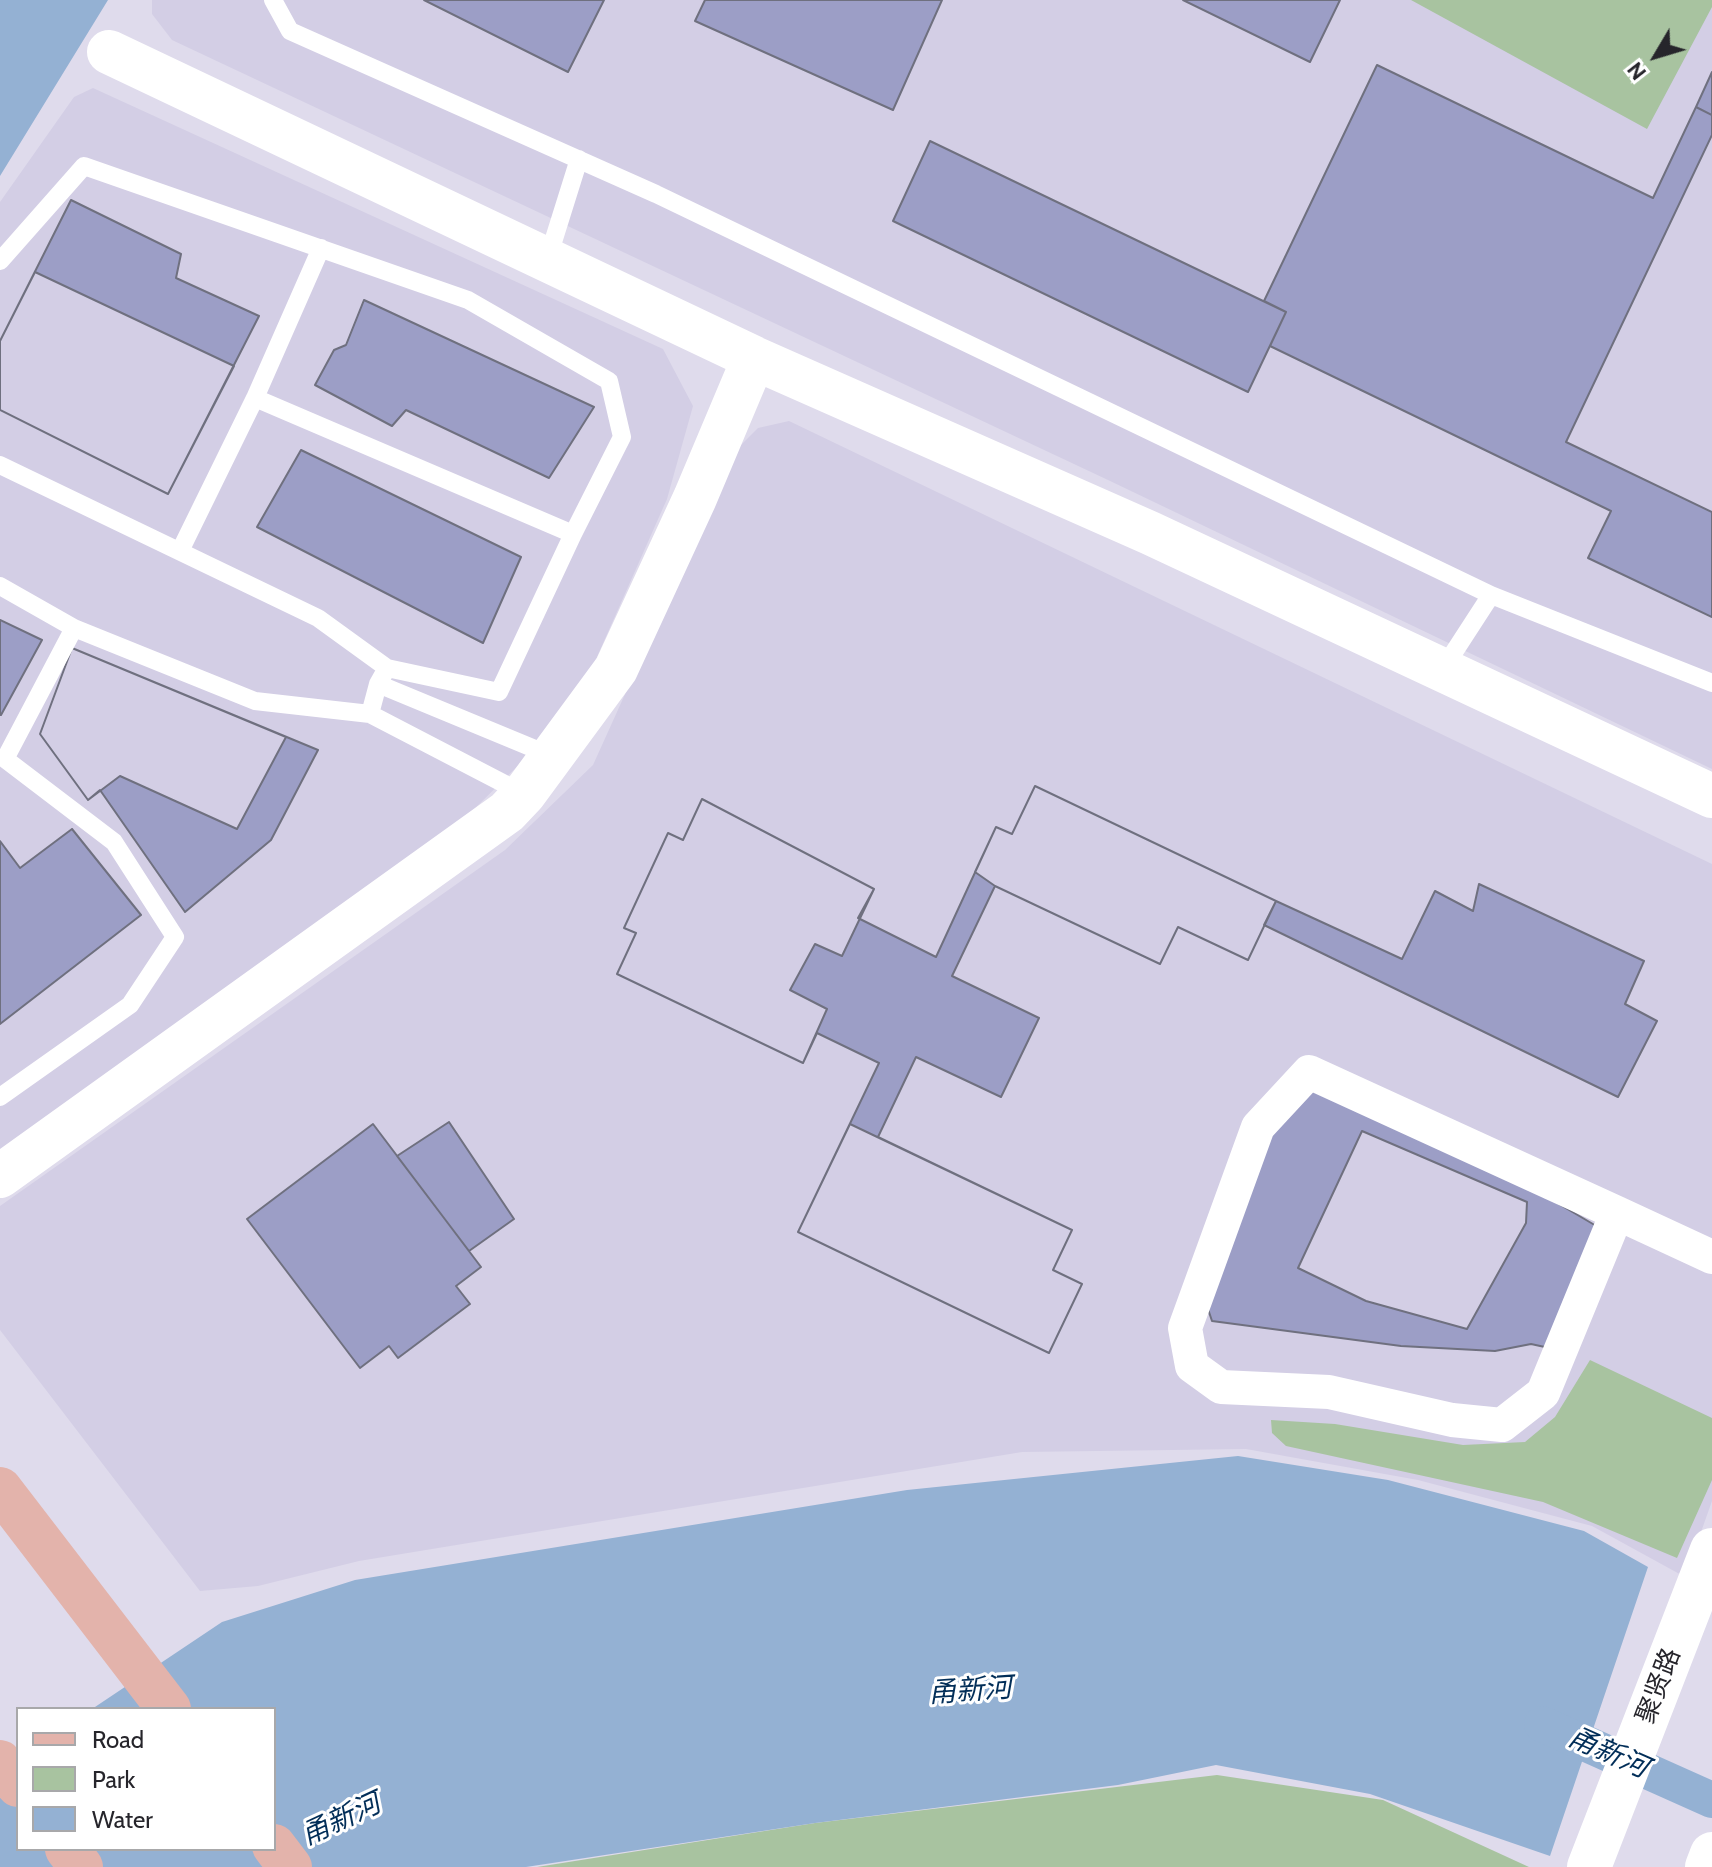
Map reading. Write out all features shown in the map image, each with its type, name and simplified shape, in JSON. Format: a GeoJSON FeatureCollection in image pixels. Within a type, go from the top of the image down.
{"type":"FeatureCollection","features":[{"type":"Feature","properties":{"kind":"main road"},"geometry":{"type":"LineString","coordinates":[[0,1489],[167,1707]]}},
{"type":"Feature","properties":{"kind":"main road"},"geometry":{"type":"LineString","coordinates":[[0,1762],[16,1782]]}},
{"type":"Feature","properties":{"kind":"main road"},"geometry":{"type":"LineString","coordinates":[[276,1849],[290,1867]]}},
{"type":"Feature","properties":{"kind":"main road"},"geometry":{"type":"LineString","coordinates":[[69,1851],[81,1867]]}},
{"type":"Feature","properties":{"kind":"street"},"geometry":{"type":"LineString","coordinates":[[109,52],[754,358],[1150,533],[1712,796]]}},
{"type":"Feature","properties":{"kind":"street"},"geometry":{"type":"LineString","coordinates":[[0,1176],[482,830],[524,794],[555,757],[616,669],[695,498],[754,358]]}},
{"type":"Feature","properties":{"kind":"street"},"geometry":{"type":"LineString","coordinates":[[1617,1213],[1543,1393],[1502,1425],[1452,1420],[1329,1392],[1221,1387],[1192,1366],[1185,1328],[1258,1127],[1309,1072],[1617,1213],[1712,1257]]}},
{"type":"Feature","properties":{"kind":"street","name":"聚贤路"},"geometry":{"type":"LineString","coordinates":[[1596,1850],[1712,1550]]}},
{"type":"Feature","properties":{"kind":"street"},"geometry":{"type":"LineString","coordinates":[[1707,1867],[1712,1854]]}},
{"type":"Feature","properties":{"kind":"lane"},"geometry":{"type":"LineString","coordinates":[[273,0],[290,31],[579,159],[1491,595],[1712,683]]}},
{"type":"Feature","properties":{"kind":"lane"},"geometry":{"type":"LineString","coordinates":[[548,258],[579,159]]}},
{"type":"Feature","properties":{"kind":"lane"},"geometry":{"type":"LineString","coordinates":[[0,261],[84,166],[468,300],[609,381],[622,437],[499,692],[382,676]]}},
{"type":"Feature","properties":{"kind":"lane"},"geometry":{"type":"LineString","coordinates":[[180,551],[255,398],[321,248]]}},
{"type":"Feature","properties":{"kind":"lane"},"geometry":{"type":"LineString","coordinates":[[255,398],[573,534]]}},
{"type":"Feature","properties":{"kind":"lane"},"geometry":{"type":"LineString","coordinates":[[0,465],[318,618],[382,676],[555,757]]}},
{"type":"Feature","properties":{"kind":"lane"},"geometry":{"type":"LineString","coordinates":[[0,586],[74,628],[255,701],[370,714],[524,794]]}},
{"type":"Feature","properties":{"kind":"lane"},"geometry":{"type":"LineString","coordinates":[[1443,669],[1491,595]]}},
{"type":"Feature","properties":{"kind":"lane"},"geometry":{"type":"LineString","coordinates":[[0,1097],[130,1005],[175,937],[114,842],[5,759],[74,628]]}},
{"type":"Feature","properties":{"kind":"lane"},"geometry":{"type":"LineString","coordinates":[[370,714],[382,676]]}},
{"type":"Feature","properties":{"kind":"shaded area"},"geometry":{"type":"Polygon","coordinates":[[[152,0],[1712,0],[1712,769],[1108,480],[172,40],[152,14],[152,0]]]}},
{"type":"Feature","properties":{"kind":"shaded area"},"geometry":{"type":"Polygon","coordinates":[[[93,88],[663,349],[693,406],[667,499],[573,711],[437,846],[0,1155],[0,202],[74,97],[93,88]]]}},
{"type":"Feature","properties":{"kind":"shaded area"},"geometry":{"type":"Polygon","coordinates":[[[789,421],[1712,864],[1712,1501],[1685,1577],[1592,1526],[1418,1480],[1246,1449],[1022,1452],[359,1561],[258,1586],[200,1591],[0,1330],[0,1206],[505,850],[593,765],[735,451],[758,428],[789,421]]]}},
{"type":"Feature","properties":{"kind":"green space"},"geometry":{"type":"Polygon","coordinates":[[[1411,0],[1712,0],[1712,7],[1647,129],[1411,0]]]}},
{"type":"Feature","properties":{"kind":"green space"},"geometry":{"type":"Polygon","coordinates":[[[1590,1360],[1712,1418],[1712,1480],[1677,1558],[1543,1502],[1286,1446],[1272,1433],[1271,1420],[1335,1424],[1463,1445],[1525,1442],[1555,1417],[1590,1360]]]}},
{"type":"Feature","properties":{"kind":"green space"},"geometry":{"type":"Polygon","coordinates":[[[1217,1775],[1383,1800],[1529,1867],[537,1867],[815,1823],[1217,1775]]]}},
{"type":"Feature","properties":{"kind":"water"},"geometry":{"type":"Polygon","coordinates":[[[0,0],[108,0],[0,176],[0,0]]]}},
{"type":"Feature","properties":{"kind":"water"},"geometry":{"type":"Polygon","coordinates":[[[1238,1456],[1388,1480],[1584,1531],[1648,1567],[1550,1856],[1370,1794],[1216,1765],[1118,1785],[815,1823],[526,1867],[0,1867],[0,1771],[16,1760],[16,1851],[276,1851],[276,1707],[95,1707],[222,1622],[355,1580],[907,1490],[1238,1456]]]}},
{"type":"Feature","properties":{"kind":"building"},"geometry":{"type":"Polygon","coordinates":[[[424,0],[604,0],[568,72],[424,0]]]}},
{"type":"Feature","properties":{"kind":"building"},"geometry":{"type":"Polygon","coordinates":[[[705,0],[942,0],[893,110],[695,21],[705,0]]]}},
{"type":"Feature","properties":{"kind":"building"},"geometry":{"type":"Polygon","coordinates":[[[1183,0],[1340,0],[1310,62],[1183,0]]]}},
{"type":"Feature","properties":{"kind":"building"},"geometry":{"type":"Polygon","coordinates":[[[1377,65],[1653,198],[1696,107],[1712,115],[1712,135],[1566,442],[1712,512],[1712,617],[1588,558],[1611,511],[1270,346],[1286,312],[1264,301],[1377,65]]]}},
{"type":"Feature","properties":{"kind":"building"},"geometry":{"type":"Polygon","coordinates":[[[1712,72],[1712,115],[1696,107],[1712,72]]]}},
{"type":"Feature","properties":{"kind":"building"},"geometry":{"type":"Polygon","coordinates":[[[930,141],[1286,312],[1248,392],[893,221],[930,141]]]}},
{"type":"Feature","properties":{"kind":"building"},"geometry":{"type":"Polygon","coordinates":[[[71,200],[181,254],[176,278],[259,316],[168,494],[0,410],[0,341],[71,200]]]}},
{"type":"Feature","properties":{"kind":"building"},"geometry":{"type":"Polygon","coordinates":[[[35,272],[234,366],[168,494],[0,410],[0,341],[35,272]]]}},
{"type":"Feature","properties":{"kind":"building"},"geometry":{"type":"Polygon","coordinates":[[[364,300],[594,407],[549,478],[406,410],[392,426],[315,385],[334,350],[346,345],[364,300]]]}},
{"type":"Feature","properties":{"kind":"building"},"geometry":{"type":"Polygon","coordinates":[[[301,450],[521,557],[483,643],[257,527],[301,450]]]}},
{"type":"Feature","properties":{"kind":"building"},"geometry":{"type":"Polygon","coordinates":[[[0,620],[42,640],[1,715],[0,715],[0,620]]]}},
{"type":"Feature","properties":{"kind":"building"},"geometry":{"type":"Polygon","coordinates":[[[72,648],[318,750],[271,840],[185,912],[100,790],[88,800],[40,734],[72,648]]]}},
{"type":"Feature","properties":{"kind":"building"},"geometry":{"type":"Polygon","coordinates":[[[72,648],[286,737],[237,829],[120,776],[88,800],[40,734],[72,648]]]}},
{"type":"Feature","properties":{"kind":"building"},"geometry":{"type":"Polygon","coordinates":[[[1035,786],[1276,901],[1248,960],[1178,927],[1160,964],[995,886],[952,976],[1039,1018],[1001,1097],[916,1057],[878,1137],[1072,1230],[1053,1270],[1082,1284],[1049,1353],[798,1232],[879,1063],[817,1033],[803,1063],[617,974],[636,933],[624,928],[668,833],[683,840],[702,799],[874,889],[858,918],[936,957],[996,827],[1012,834],[1035,786]]]}},
{"type":"Feature","properties":{"kind":"building"},"geometry":{"type":"Polygon","coordinates":[[[1035,786],[1276,901],[1248,960],[1178,927],[1160,964],[995,886],[975,872],[996,827],[1012,834],[1035,786]]]}},
{"type":"Feature","properties":{"kind":"building"},"geometry":{"type":"Polygon","coordinates":[[[702,799],[874,889],[842,956],[815,944],[790,990],[827,1009],[803,1063],[617,974],[636,933],[624,928],[668,833],[683,840],[702,799]]]}},
{"type":"Feature","properties":{"kind":"building"},"geometry":{"type":"Polygon","coordinates":[[[72,829],[141,915],[0,1024],[0,841],[20,868],[72,829]]]}},
{"type":"Feature","properties":{"kind":"building"},"geometry":{"type":"Polygon","coordinates":[[[1479,884],[1644,961],[1625,1004],[1657,1021],[1618,1097],[1264,925],[1276,901],[1402,959],[1435,891],[1473,911],[1479,884]]]}},
{"type":"Feature","properties":{"kind":"building"},"geometry":{"type":"Polygon","coordinates":[[[1304,1087],[1513,1177],[1598,1227],[1554,1349],[1531,1344],[1495,1351],[1401,1346],[1212,1321],[1206,1303],[1258,1154],[1304,1087]]]}},
{"type":"Feature","properties":{"kind":"building"},"geometry":{"type":"Polygon","coordinates":[[[449,1122],[514,1219],[469,1251],[397,1156],[449,1122]]]}},
{"type":"Feature","properties":{"kind":"building"},"geometry":{"type":"Polygon","coordinates":[[[373,1124],[481,1267],[456,1286],[470,1304],[398,1358],[389,1346],[360,1368],[247,1219],[373,1124]]]}},
{"type":"Feature","properties":{"kind":"building"},"geometry":{"type":"Polygon","coordinates":[[[850,1124],[1072,1230],[1053,1270],[1082,1284],[1049,1353],[798,1232],[850,1124]]]}},
{"type":"Feature","properties":{"kind":"building"},"geometry":{"type":"Polygon","coordinates":[[[1362,1131],[1527,1202],[1526,1223],[1467,1329],[1366,1301],[1298,1268],[1362,1131]]]}},
{"type":"Feature","properties":{"kind":"waterway","name":"甬新河"},"geometry":{"type":"LineString","coordinates":[[1542,1724],[1712,1800]]}}]}
